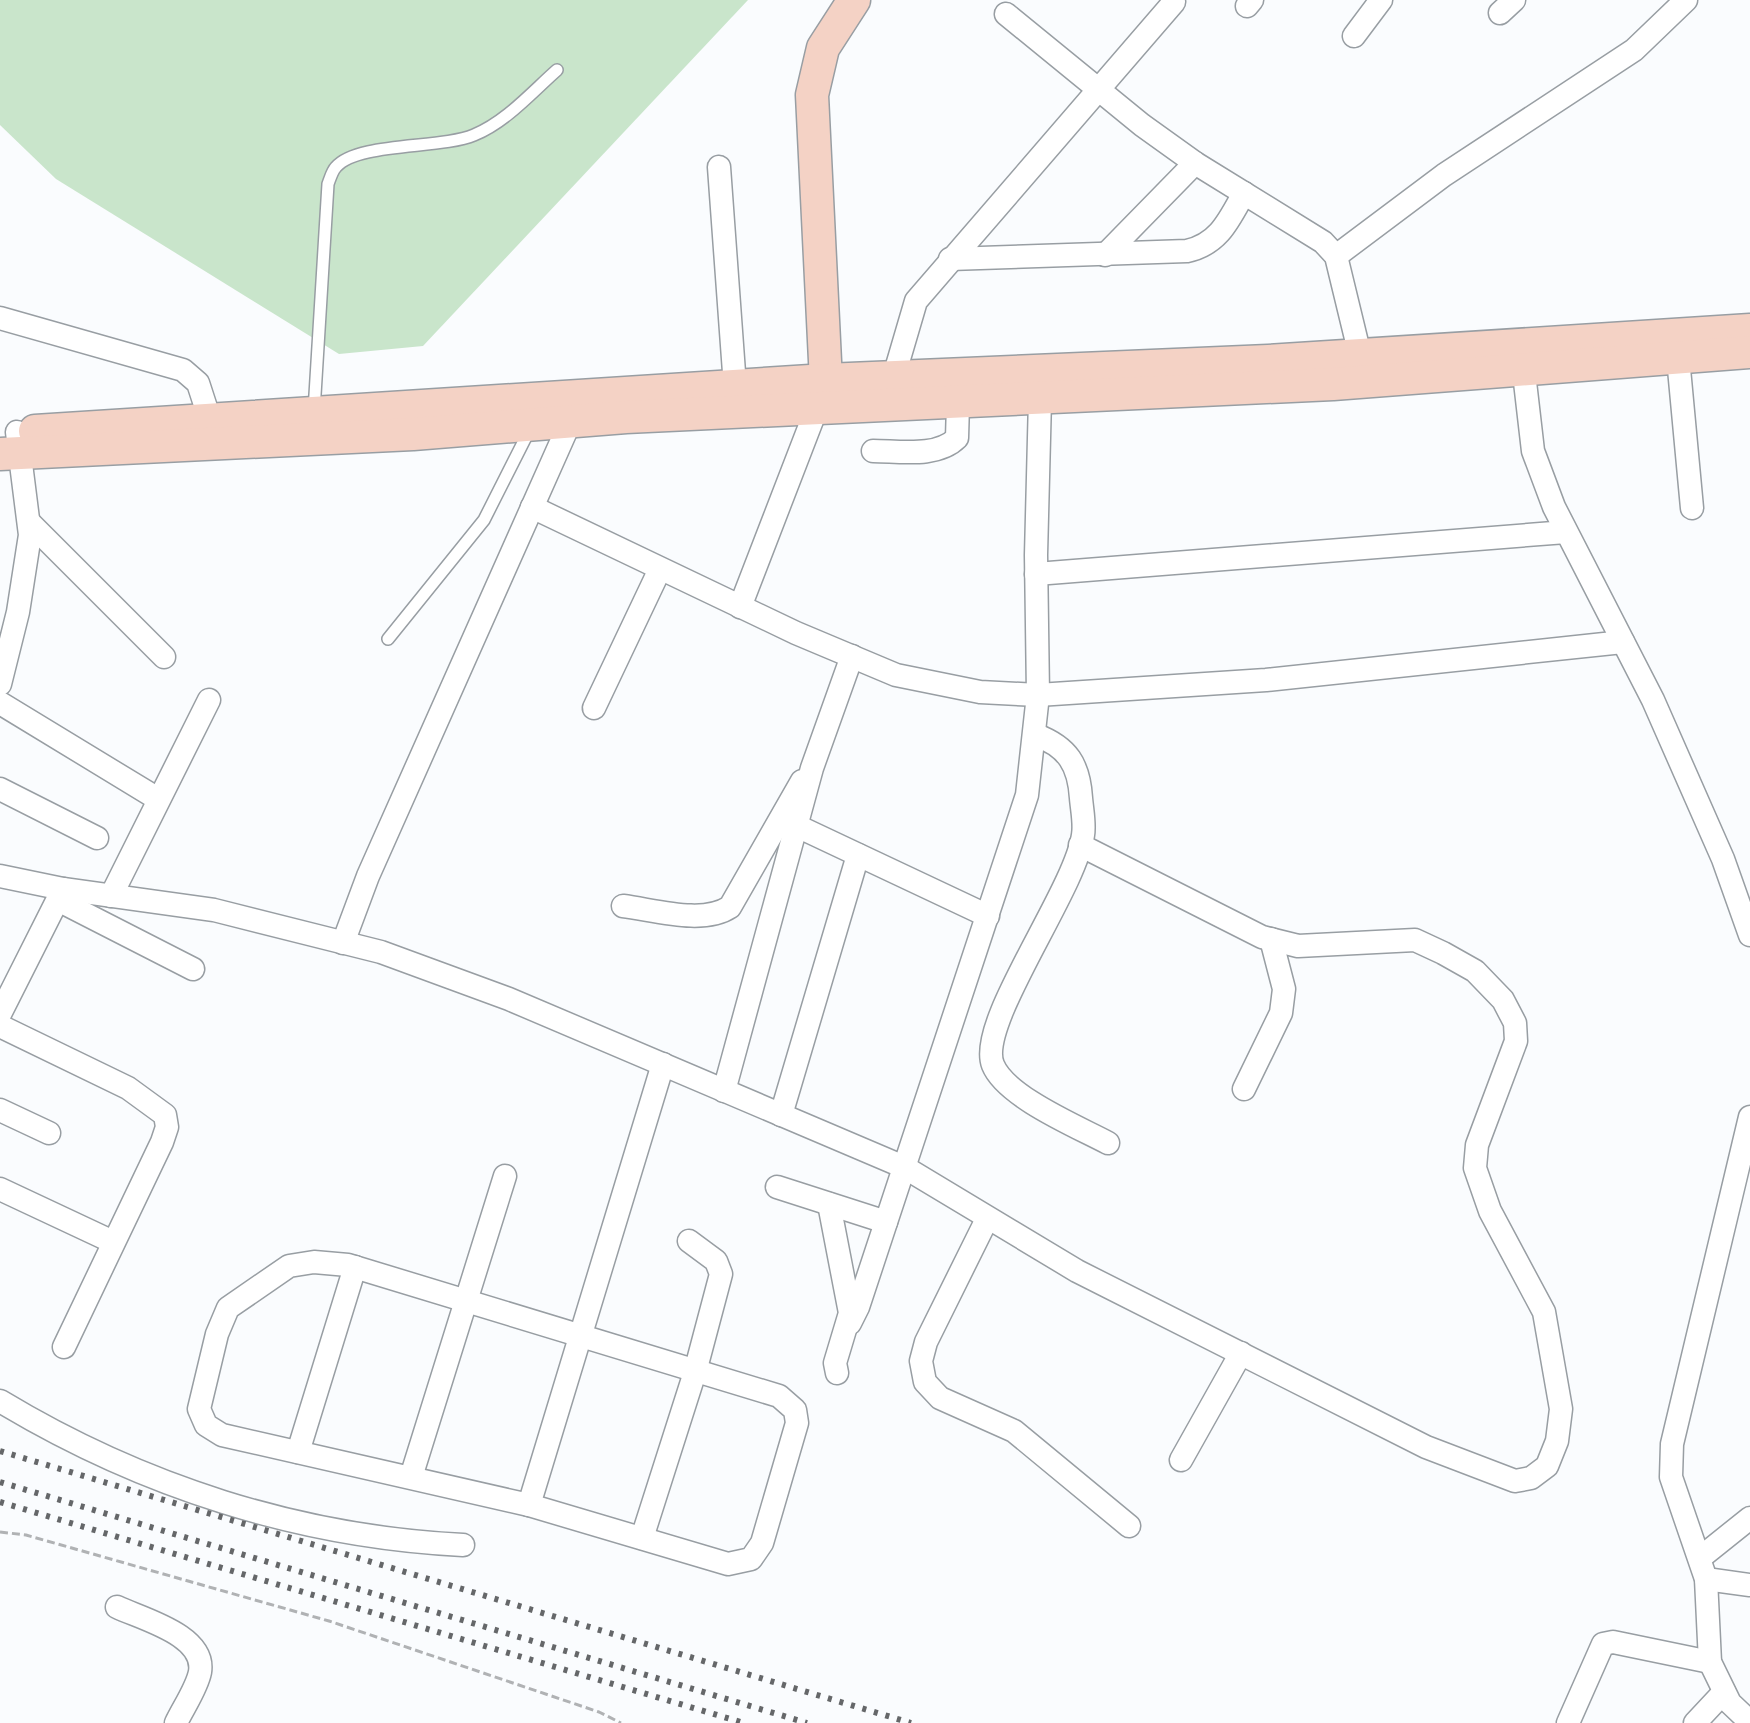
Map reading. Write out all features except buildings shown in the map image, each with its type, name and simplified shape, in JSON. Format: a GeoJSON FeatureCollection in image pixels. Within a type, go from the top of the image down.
{"type":"FeatureCollection","features":[{"type":"Feature","properties":{"kind":"street"},"geometry":{"type":"LineString","coordinates":[[740,607],[823,400],[812,95],[823,48],[854,0]]}},
{"type":"Feature","properties":{"kind":"street"},"geometry":{"type":"LineString","coordinates":[[1354,36],[1381,0]]}},
{"type":"Feature","properties":{"kind":"street"},"geometry":{"type":"LineString","coordinates":[[1336,256],[1444,175],[1634,50],[1686,0]]}},
{"type":"Feature","properties":{"kind":"street"},"geometry":{"type":"LineString","coordinates":[[894,376],[916,301],[1174,2]]}},
{"type":"Feature","properties":{"kind":"street"},"geometry":{"type":"LineString","coordinates":[[1006,14],[1099,92],[1195,163],[1311,233],[1336,256],[1360,355]]}},
{"type":"Feature","properties":{"kind":"street"},"geometry":{"type":"LineString","coordinates":[[1105,255],[1195,163]]}},
{"type":"Feature","properties":{"kind":"street"},"geometry":{"type":"LineString","coordinates":[[719,167],[736,400]]}},
{"type":"Feature","properties":{"kind":"street"},"geometry":{"type":"LineString","coordinates":[[950,259],[1105,255],[1187,251],[1206,247],[1219,235],[1244,193]]}},
{"type":"Feature","properties":{"kind":"street"},"geometry":{"type":"LineString","coordinates":[[0,318],[183,370],[198,383],[210,420]]}},
{"type":"Feature","properties":{"kind":"street"},"geometry":{"type":"LineString","coordinates":[[823,400],[894,376],[1360,355],[1678,358],[1749,341]]}},
{"type":"Feature","properties":{"kind":"street"},"geometry":{"type":"LineString","coordinates":[[9,443],[736,400],[958,404],[1749,341]]}},
{"type":"Feature","properties":{"kind":"street"},"geometry":{"type":"LineString","coordinates":[[1522,358],[1533,451],[1566,532],[1653,700],[1723,859],[1750,935]]}},
{"type":"Feature","properties":{"kind":"street"},"geometry":{"type":"LineString","coordinates":[[1678,358],[1692,508]]}},
{"type":"Feature","properties":{"kind":"street"},"geometry":{"type":"LineString","coordinates":[[837,1373],[838,1350],[886,1222],[1020,822],[1036,735],[1038,695],[1036,574],[1040,399]]}},
{"type":"Feature","properties":{"kind":"street"},"geometry":{"type":"LineString","coordinates":[[873,451],[933,451],[948,447],[957,438],[958,404]]}},
{"type":"Feature","properties":{"kind":"street"},"geometry":{"type":"LineString","coordinates":[[343,943],[368,876],[576,409]]}},
{"type":"Feature","properties":{"kind":"street"},"geometry":{"type":"LineString","coordinates":[[9,443],[210,420],[316,426]]}},
{"type":"Feature","properties":{"kind":"street"},"geometry":{"type":"LineString","coordinates":[[0,684],[18,612],[29,522],[9,443]]}},
{"type":"Feature","properties":{"kind":"street"},"geometry":{"type":"LineString","coordinates":[[532,507],[740,607],[896,675],[980,692],[1038,695],[1266,680],[1623,642]]}},
{"type":"Feature","properties":{"kind":"street"},"geometry":{"type":"LineString","coordinates":[[29,522],[164,657]]}},
{"type":"Feature","properties":{"kind":"street"},"geometry":{"type":"LineString","coordinates":[[1036,574],[1566,532]]}},
{"type":"Feature","properties":{"kind":"street"},"geometry":{"type":"LineString","coordinates":[[594,708],[660,569]]}},
{"type":"Feature","properties":{"kind":"street"},"geometry":{"type":"LineString","coordinates":[[724,1091],[812,768],[852,656]]}},
{"type":"Feature","properties":{"kind":"street"},"geometry":{"type":"LineString","coordinates":[[111,896],[209,700]]}},
{"type":"Feature","properties":{"kind":"street"},"geometry":{"type":"LineString","coordinates":[[0,703],[158,799]]}},
{"type":"Feature","properties":{"kind":"street"},"geometry":{"type":"LineString","coordinates":[[1036,735],[1057,743],[1075,762],[1080,779],[1084,833],[1062,894],[997,1020],[990,1050],[993,1066],[1021,1095],[1108,1143]]}},
{"type":"Feature","properties":{"kind":"street"},"geometry":{"type":"LineString","coordinates":[[623,906],[704,916],[720,914],[730,907],[790,798],[812,768]]}},
{"type":"Feature","properties":{"kind":"street"},"geometry":{"type":"LineString","coordinates":[[0,789],[97,838]]}},
{"type":"Feature","properties":{"kind":"street"},"geometry":{"type":"LineString","coordinates":[[797,826],[988,916]]}},
{"type":"Feature","properties":{"kind":"street"},"geometry":{"type":"LineString","coordinates":[[61,894],[111,896],[214,910],[381,952],[456,979],[904,1167],[1077,1271],[1426,1447],[1492,1475],[1515,1481],[1531,1478],[1547,1466],[1557,1441],[1561,1409],[1550,1328],[1490,1211],[1475,1168],[1477,1145],[1516,1041],[1515,1023],[1503,1000],[1475,971],[1415,940],[1298,946],[1271,939],[1080,845]]}},
{"type":"Feature","properties":{"kind":"street"},"geometry":{"type":"LineString","coordinates":[[781,1115],[858,855]]}},
{"type":"Feature","properties":{"kind":"street"},"geometry":{"type":"LineString","coordinates":[[0,876],[61,894],[193,969]]}},
{"type":"Feature","properties":{"kind":"street"},"geometry":{"type":"LineString","coordinates":[[0,1014],[61,894]]}},
{"type":"Feature","properties":{"kind":"street"},"geometry":{"type":"LineString","coordinates":[[1244,1089],[1281,1013],[1284,989],[1271,939]]}},
{"type":"Feature","properties":{"kind":"street"},"geometry":{"type":"LineString","coordinates":[[0,1026],[128,1088],[165,1115],[167,1127],[162,1142],[64,1347]]}},
{"type":"Feature","properties":{"kind":"street"},"geometry":{"type":"LineString","coordinates":[[529,1505],[663,1064]]}},
{"type":"Feature","properties":{"kind":"street"},"geometry":{"type":"LineString","coordinates":[[0,1110],[49,1133]]}},
{"type":"Feature","properties":{"kind":"street"},"geometry":{"type":"LineString","coordinates":[[1747,1721],[1724,1692],[1710,1662],[1703,1568],[1671,1477],[1672,1444],[1750,1117]]}},
{"type":"Feature","properties":{"kind":"street"},"geometry":{"type":"LineString","coordinates":[[411,1477],[505,1176]]}},
{"type":"Feature","properties":{"kind":"street"},"geometry":{"type":"LineString","coordinates":[[777,1187],[886,1222]]}},
{"type":"Feature","properties":{"kind":"street"},"geometry":{"type":"LineString","coordinates":[[0,1189],[113,1242]]}},
{"type":"Feature","properties":{"kind":"street"},"geometry":{"type":"LineString","coordinates":[[829,1204],[850,1323]]}},
{"type":"Feature","properties":{"kind":"street"},"geometry":{"type":"LineString","coordinates":[[987,1219],[926,1342],[921,1361],[925,1382],[940,1398],[1014,1431],[1129,1526]]}},
{"type":"Feature","properties":{"kind":"street"},"geometry":{"type":"LineString","coordinates":[[642,1538],[695,1372],[721,1274],[716,1261],[689,1241]]}},
{"type":"Feature","properties":{"kind":"street"},"geometry":{"type":"LineString","coordinates":[[314,1262],[355,1267],[578,1336],[769,1392],[795,1410],[796,1437],[762,1543],[751,1559],[728,1564],[529,1505],[222,1435],[206,1425],[199,1409],[217,1334],[228,1308],[289,1266],[314,1262]]}},
{"type":"Feature","properties":{"kind":"street"},"geometry":{"type":"LineString","coordinates":[[298,1452],[355,1267]]}},
{"type":"Feature","properties":{"kind":"street"},"geometry":{"type":"LineString","coordinates":[[1181,1460],[1241,1353]]}},
{"type":"Feature","properties":{"kind":"street"},"geometry":{"type":"LineString","coordinates":[[0,1401],[57,1436],[167,1486],[243,1508],[360,1534],[409,1542],[463,1545]]}},
{"type":"Feature","properties":{"kind":"street"},"geometry":{"type":"LineString","coordinates":[[1703,1568],[1750,1518]]}},
{"type":"Feature","properties":{"kind":"street"},"geometry":{"type":"LineString","coordinates":[[1703,1568],[1750,1585]]}},
{"type":"Feature","properties":{"kind":"street"},"geometry":{"type":"LineString","coordinates":[[117,1607],[188,1642],[199,1656],[200,1673],[176,1723]]}},
{"type":"Feature","properties":{"kind":"street"},"geometry":{"type":"LineString","coordinates":[[1568,1723],[1603,1644],[1613,1642],[1710,1662]]}},
{"type":"Feature","properties":{"kind":"street"},"geometry":{"type":"LineString","coordinates":[[1695,1723],[1724,1692]]}},
{"type":"Feature","properties":{"kind":"lane"},"geometry":{"type":"LineString","coordinates":[[316,426],[328,184],[336,167],[350,157],[452,143],[475,135],[496,124],[557,70]]}},
{"type":"Feature","properties":{"kind":"lane"},"geometry":{"type":"LineString","coordinates":[[388,639],[484,520],[537,411]]}},
{"type":"Feature","properties":{"kind":"path"},"geometry":{"type":"LineString","coordinates":[[0,1532],[26,1535],[329,1621],[599,1712],[621,1723]]}},
{"type":"Feature","properties":{"kind":"green space"},"geometry":{"type":"Polygon","coordinates":[[[0,0],[748,0],[423,346],[339,354],[56,179],[0,125],[0,0]]]}},
{"type":"Feature","properties":{"kind":"railway"},"geometry":{"type":"LineString","coordinates":[[0,1451],[911,1723]]}},
{"type":"Feature","properties":{"kind":"railway"},"geometry":{"type":"LineString","coordinates":[[0,1482],[807,1723]]}},
{"type":"Feature","properties":{"kind":"railway"},"geometry":{"type":"LineString","coordinates":[[0,1502],[744,1723]]}}]}
